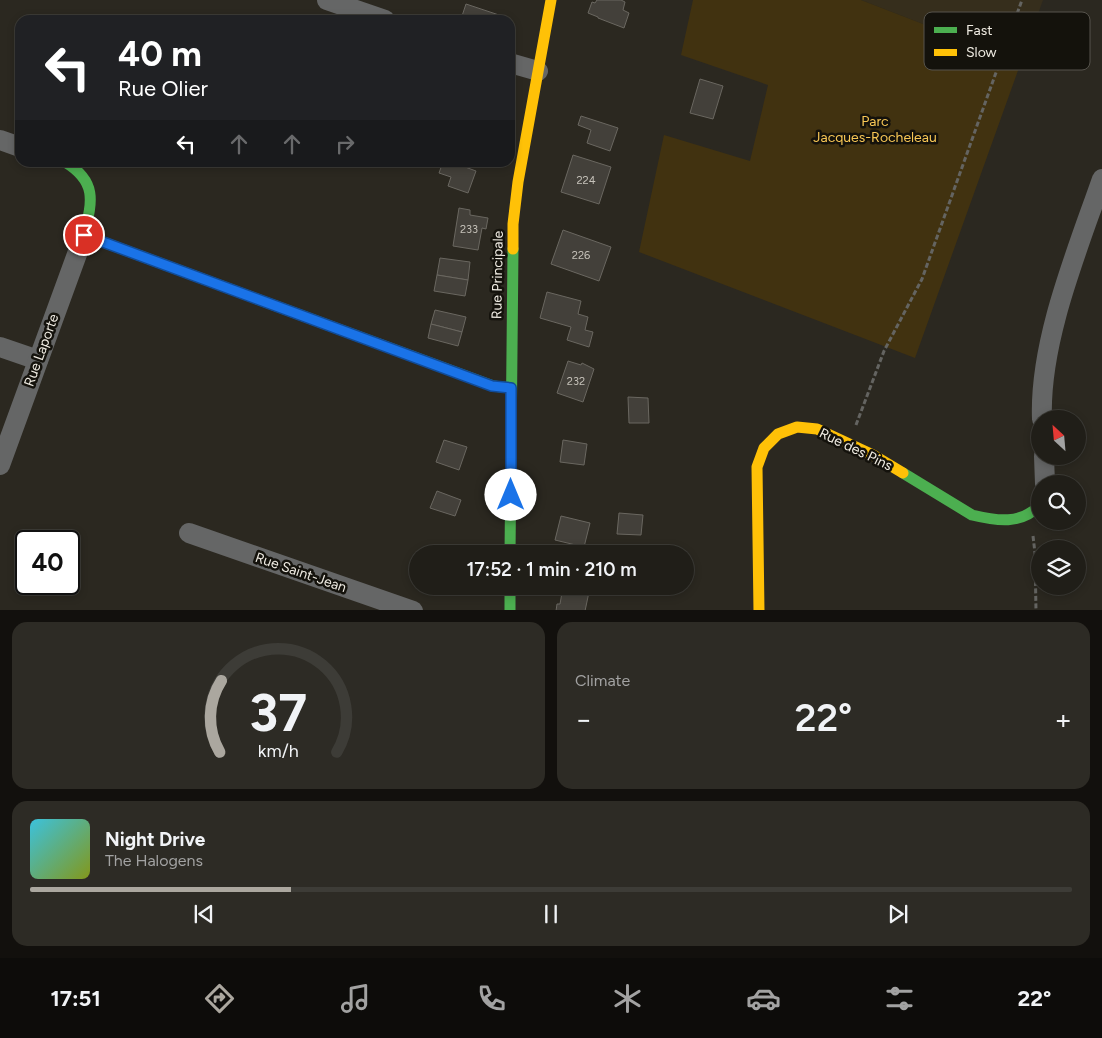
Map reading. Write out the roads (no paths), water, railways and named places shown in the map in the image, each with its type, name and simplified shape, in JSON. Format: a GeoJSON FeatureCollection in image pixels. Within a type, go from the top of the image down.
{"type":"FeatureCollection","features":[{"type":"Feature","properties":{"kind":"street"},"geometry":{"type":"LineString","coordinates":[[327,0],[370,15]]}},
{"type":"Feature","properties":{"kind":"street","name":"Rue Principale"},"geometry":{"type":"LineString","coordinates":[[510,545],[513,224],[518,182],[551,0]]}},
{"type":"Feature","properties":{"kind":"street"},"geometry":{"type":"LineString","coordinates":[[515,64],[538,71]]}},
{"type":"Feature","properties":{"kind":"street"},"geometry":{"type":"LineString","coordinates":[[0,140],[15,145]]}},
{"type":"Feature","properties":{"kind":"street"},"geometry":{"type":"LineString","coordinates":[[72,167],[79,172],[89,189],[91,202],[84,235],[492,386],[511,388]]}},
{"type":"Feature","properties":{"kind":"street"},"geometry":{"type":"LineString","coordinates":[[1043,410],[1050,342],[1062,295],[1102,179]]}},
{"type":"Feature","properties":{"kind":"street","name":"Rue Laporte"},"geometry":{"type":"LineString","coordinates":[[0,465],[84,235]]}},
{"type":"Feature","properties":{"kind":"street"},"geometry":{"type":"LineString","coordinates":[[0,346],[38,360]]}},
{"type":"Feature","properties":{"kind":"street","name":"Rue des Pins"},"geometry":{"type":"LineString","coordinates":[[759,610],[757,467],[761,454],[768,443],[784,431],[804,427],[824,431],[881,460],[972,515],[989,519],[1019,520],[1031,514]]}},
{"type":"Feature","properties":{"kind":"street","name":"Rue Saint-Jean"},"geometry":{"type":"LineString","coordinates":[[189,532],[413,610]]}},
{"type":"Feature","properties":{"kind":"street"},"geometry":{"type":"LineString","coordinates":[[510,595],[510,610]]}},
{"type":"Feature","properties":{"kind":"park label","name":"Parc Jacques-Rocheleau"},"geometry":{"type":"Point","coordinates":[875,130]}}]}
